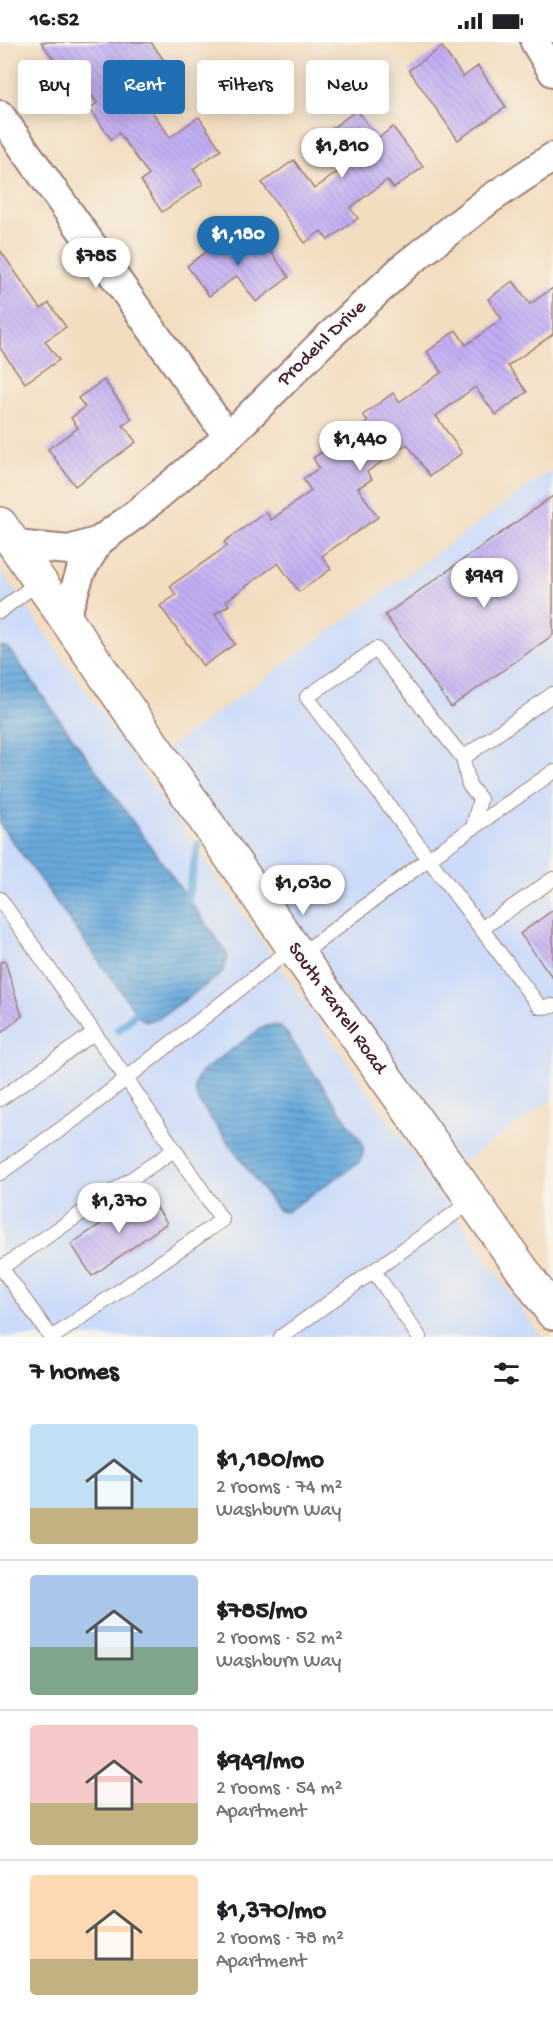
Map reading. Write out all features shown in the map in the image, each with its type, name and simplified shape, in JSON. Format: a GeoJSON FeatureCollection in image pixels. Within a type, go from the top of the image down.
{"type":"FeatureCollection","features":[{"type":"Feature","properties":{"kind":"street"},"geometry":{"type":"LineString","coordinates":[[535,42],[553,72]]}},
{"type":"Feature","properties":{"kind":"street"},"geometry":{"type":"LineString","coordinates":[[0,115],[228,437]]}},
{"type":"Feature","properties":{"kind":"street","name":"Prodehl Drive"},"geometry":{"type":"LineString","coordinates":[[8,535],[69,549],[99,541],[136,514],[228,437],[322,342],[406,266],[490,199],[553,157]]}},
{"type":"Feature","properties":{"kind":"street","name":"South Farrell Road"},"geometry":{"type":"LineString","coordinates":[[8,535],[296,951],[553,1312]]}},
{"type":"Feature","properties":{"kind":"street","name":"Prodehl Drive"},"geometry":{"type":"LineString","coordinates":[[65,618],[81,571],[99,541]]}},
{"type":"Feature","properties":{"kind":"lane"},"geometry":{"type":"LineString","coordinates":[[0,611],[40,580]]}},
{"type":"Feature","properties":{"kind":"lane"},"geometry":{"type":"LineString","coordinates":[[473,828],[480,799],[469,785],[463,758],[376,648],[307,698],[540,1007],[553,1006]]}},
{"type":"Feature","properties":{"kind":"lane"},"geometry":{"type":"LineString","coordinates":[[463,758],[553,694]]}},
{"type":"Feature","properties":{"kind":"lane"},"geometry":{"type":"LineString","coordinates":[[0,1173],[296,951],[553,772]]}},
{"type":"Feature","properties":{"kind":"lane"},"geometry":{"type":"LineString","coordinates":[[480,929],[553,879]]}},
{"type":"Feature","properties":{"kind":"lane"},"geometry":{"type":"LineString","coordinates":[[0,899],[126,1078],[222,1220],[52,1337],[1,1267],[174,1150]]}},
{"type":"Feature","properties":{"kind":"lane"},"geometry":{"type":"LineString","coordinates":[[0,1099],[94,1033]]}},
{"type":"Feature","properties":{"kind":"lane"},"geometry":{"type":"LineString","coordinates":[[281,1337],[473,1200]]}},
{"type":"Feature","properties":{"kind":"lane"},"geometry":{"type":"LineString","coordinates":[[374,1271],[419,1337]]}},
{"type":"Feature","properties":{"kind":"shaded area"},"geometry":{"type":"Polygon","coordinates":[[[553,469],[553,1099],[461,1163],[166,750],[553,469]]]}},
{"type":"Feature","properties":{"kind":"shaded area"},"geometry":{"type":"Polygon","coordinates":[[[0,569],[541,1337],[0,1337],[0,569]]]}},
{"type":"Feature","properties":{"kind":"water"},"geometry":{"type":"Polygon","coordinates":[[[0,646],[7,648],[14,656],[228,957],[221,974],[158,1019],[147,1021],[140,1018],[0,824],[0,646]]]}},
{"type":"Feature","properties":{"kind":"water"},"geometry":{"type":"Polygon","coordinates":[[[279,1026],[287,1034],[362,1143],[363,1149],[358,1163],[286,1212],[279,1211],[273,1204],[199,1102],[195,1090],[196,1080],[201,1072],[263,1027],[279,1026]]]}},
{"type":"Feature","properties":{"kind":"building"},"geometry":{"type":"Polygon","coordinates":[[[41,42],[151,42],[164,60],[103,60],[103,114],[154,114],[170,137],[199,117],[221,150],[193,169],[203,184],[162,212],[141,181],[149,175],[119,133],[111,139],[91,110],[97,103],[91,95],[91,60],[54,60],[41,42]]]}},
{"type":"Feature","properties":{"kind":"building"},"geometry":{"type":"Polygon","coordinates":[[[442,47],[463,77],[478,66],[506,107],[458,140],[409,70],[442,47]]]}},
{"type":"Feature","properties":{"kind":"building"},"geometry":{"type":"Polygon","coordinates":[[[352,114],[360,114],[378,138],[393,127],[423,167],[394,188],[387,180],[350,208],[358,218],[328,240],[321,231],[305,243],[262,183],[294,160],[314,189],[349,164],[326,133],[352,114]]]}},
{"type":"Feature","properties":{"kind":"building"},"geometry":{"type":"Polygon","coordinates":[[[238,228],[258,255],[268,248],[289,277],[256,302],[237,276],[209,296],[187,266],[238,228]]]}},
{"type":"Feature","properties":{"kind":"building"},"geometry":{"type":"Polygon","coordinates":[[[0,250],[41,309],[49,303],[66,327],[45,341],[59,360],[25,383],[0,348],[0,250]]]}},
{"type":"Feature","properties":{"kind":"building"},"geometry":{"type":"Polygon","coordinates":[[[513,281],[530,304],[553,288],[553,334],[508,366],[527,392],[496,415],[475,387],[436,416],[462,453],[430,476],[407,444],[367,472],[372,479],[358,488],[378,517],[322,556],[331,569],[299,592],[278,563],[226,601],[229,605],[215,614],[235,644],[203,666],[160,606],[176,595],[170,586],[227,546],[224,542],[266,512],[271,520],[311,491],[303,479],[319,468],[313,458],[368,422],[363,415],[393,393],[399,402],[442,372],[427,352],[456,330],[466,345],[502,319],[488,299],[513,281]]]}},
{"type":"Feature","properties":{"kind":"building"},"geometry":{"type":"Polygon","coordinates":[[[104,380],[132,419],[123,425],[136,442],[75,486],[48,449],[78,428],[71,418],[85,407],[78,398],[104,380]]]}},
{"type":"Feature","properties":{"kind":"building"},"geometry":{"type":"Polygon","coordinates":[[[553,496],[553,635],[451,707],[385,615],[553,496]]]}},
{"type":"Feature","properties":{"kind":"building"},"geometry":{"type":"Polygon","coordinates":[[[553,910],[553,978],[520,934],[553,910]]]}},
{"type":"Feature","properties":{"kind":"building"},"geometry":{"type":"Polygon","coordinates":[[[5,961],[22,1016],[0,1034],[0,962],[5,961]]]}},
{"type":"Feature","properties":{"kind":"building"},"geometry":{"type":"Polygon","coordinates":[[[147,1193],[167,1223],[92,1276],[71,1244],[147,1193]]]}},
{"type":"Feature","properties":{"kind":"waterway"},"geometry":{"type":"LineString","coordinates":[[186,906],[198,845]]}},
{"type":"Feature","properties":{"kind":"waterway"},"geometry":{"type":"LineString","coordinates":[[118,1030],[143,1006]]}}]}
